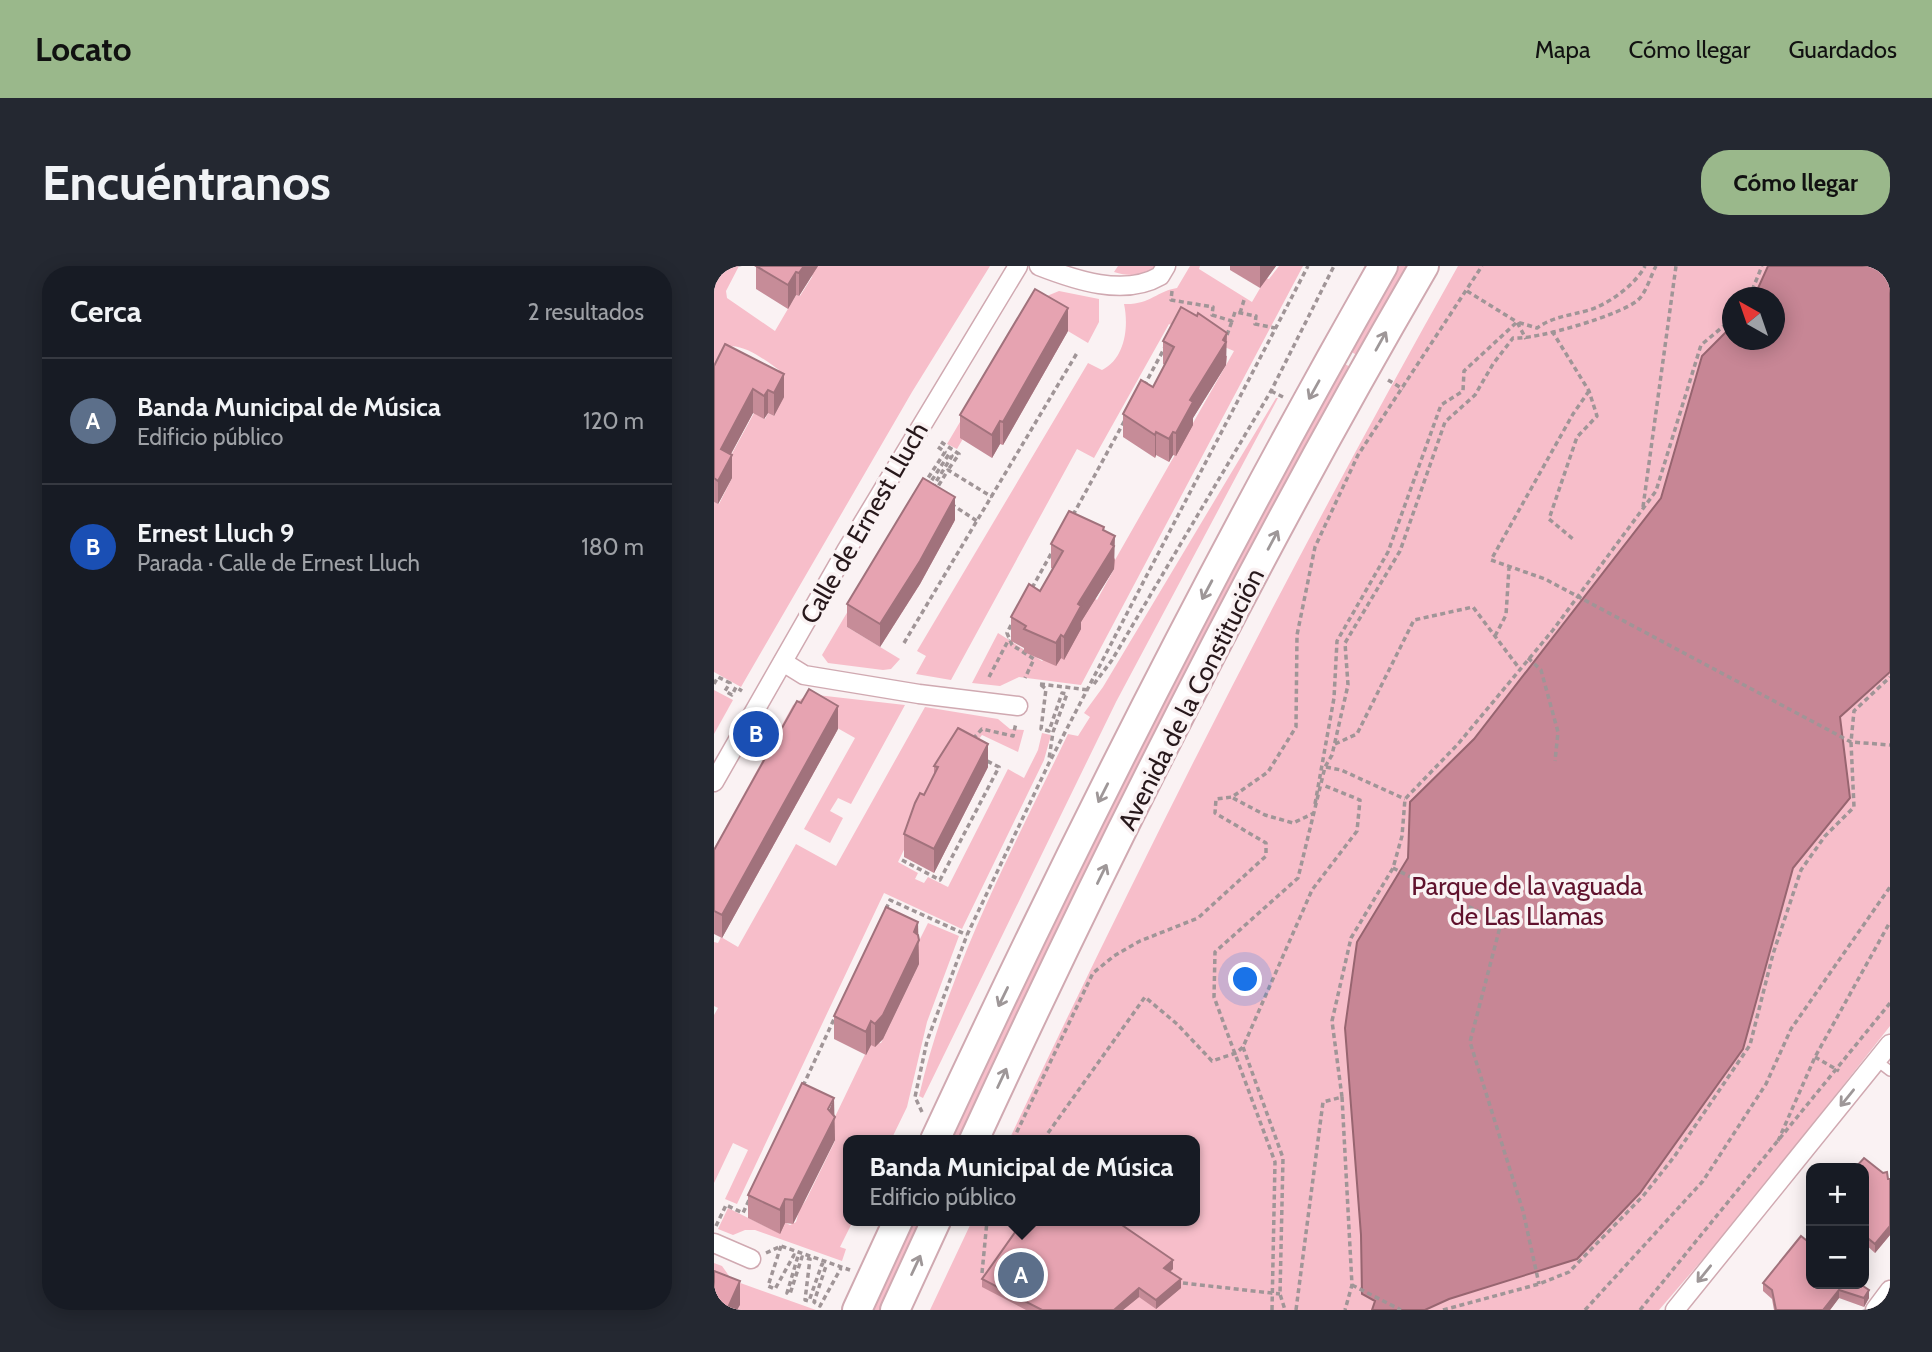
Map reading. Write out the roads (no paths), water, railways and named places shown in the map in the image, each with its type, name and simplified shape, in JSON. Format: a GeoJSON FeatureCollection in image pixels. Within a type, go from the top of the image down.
{"type":"FeatureCollection","features":[{"type":"Feature","properties":{"kind":"main road","name":"Avenida de la Constitución"},"geometry":{"type":"LineString","coordinates":[[937,1135],[1056,887],[1177,648],[1383,266]]}},
{"type":"Feature","properties":{"kind":"main road","name":"Avenida de la Constitución"},"geometry":{"type":"LineString","coordinates":[[976,1135],[1093,890],[1208,664],[1308,473],[1424,266]]}},
{"type":"Feature","properties":{"kind":"main road"},"geometry":{"type":"LineString","coordinates":[[857,1310],[896,1226]]}},
{"type":"Feature","properties":{"kind":"main road"},"geometry":{"type":"LineString","coordinates":[[895,1310],[934,1226]]}},
{"type":"Feature","properties":{"kind":"street","name":"Calle de Ernest Lluch"},"geometry":{"type":"LineString","coordinates":[[714,782],[1018,266]]}},
{"type":"Feature","properties":{"kind":"street"},"geometry":{"type":"LineString","coordinates":[[1039,266],[1095,284],[1136,286],[1160,276],[1166,266]]}},
{"type":"Feature","properties":{"kind":"street"},"geometry":{"type":"LineString","coordinates":[[783,662],[804,675],[919,694],[1018,706]]}},
{"type":"Feature","properties":{"kind":"street"},"geometry":{"type":"LineString","coordinates":[[1675,1310],[1884,1066],[1890,1044]]}},
{"type":"Feature","properties":{"kind":"street"},"geometry":{"type":"LineString","coordinates":[[715,1236],[751,1259]]}},
{"type":"Feature","properties":{"kind":"street"},"geometry":{"type":"LineString","coordinates":[[1875,1310],[1890,1290]]}},
{"type":"Feature","properties":{"kind":"place","name":"Ernest Lluch 9"},"geometry":{"type":"Point","coordinates":[756,734]}},
{"type":"Feature","properties":{"kind":"place","name":"Banda Municipal de Música"},"geometry":{"type":"Point","coordinates":[1021,1275]}},
{"type":"Feature","properties":{"kind":"park label","name":"Parque de la vaguada de Las Llamas"},"geometry":{"type":"Point","coordinates":[1527,901]}}]}
